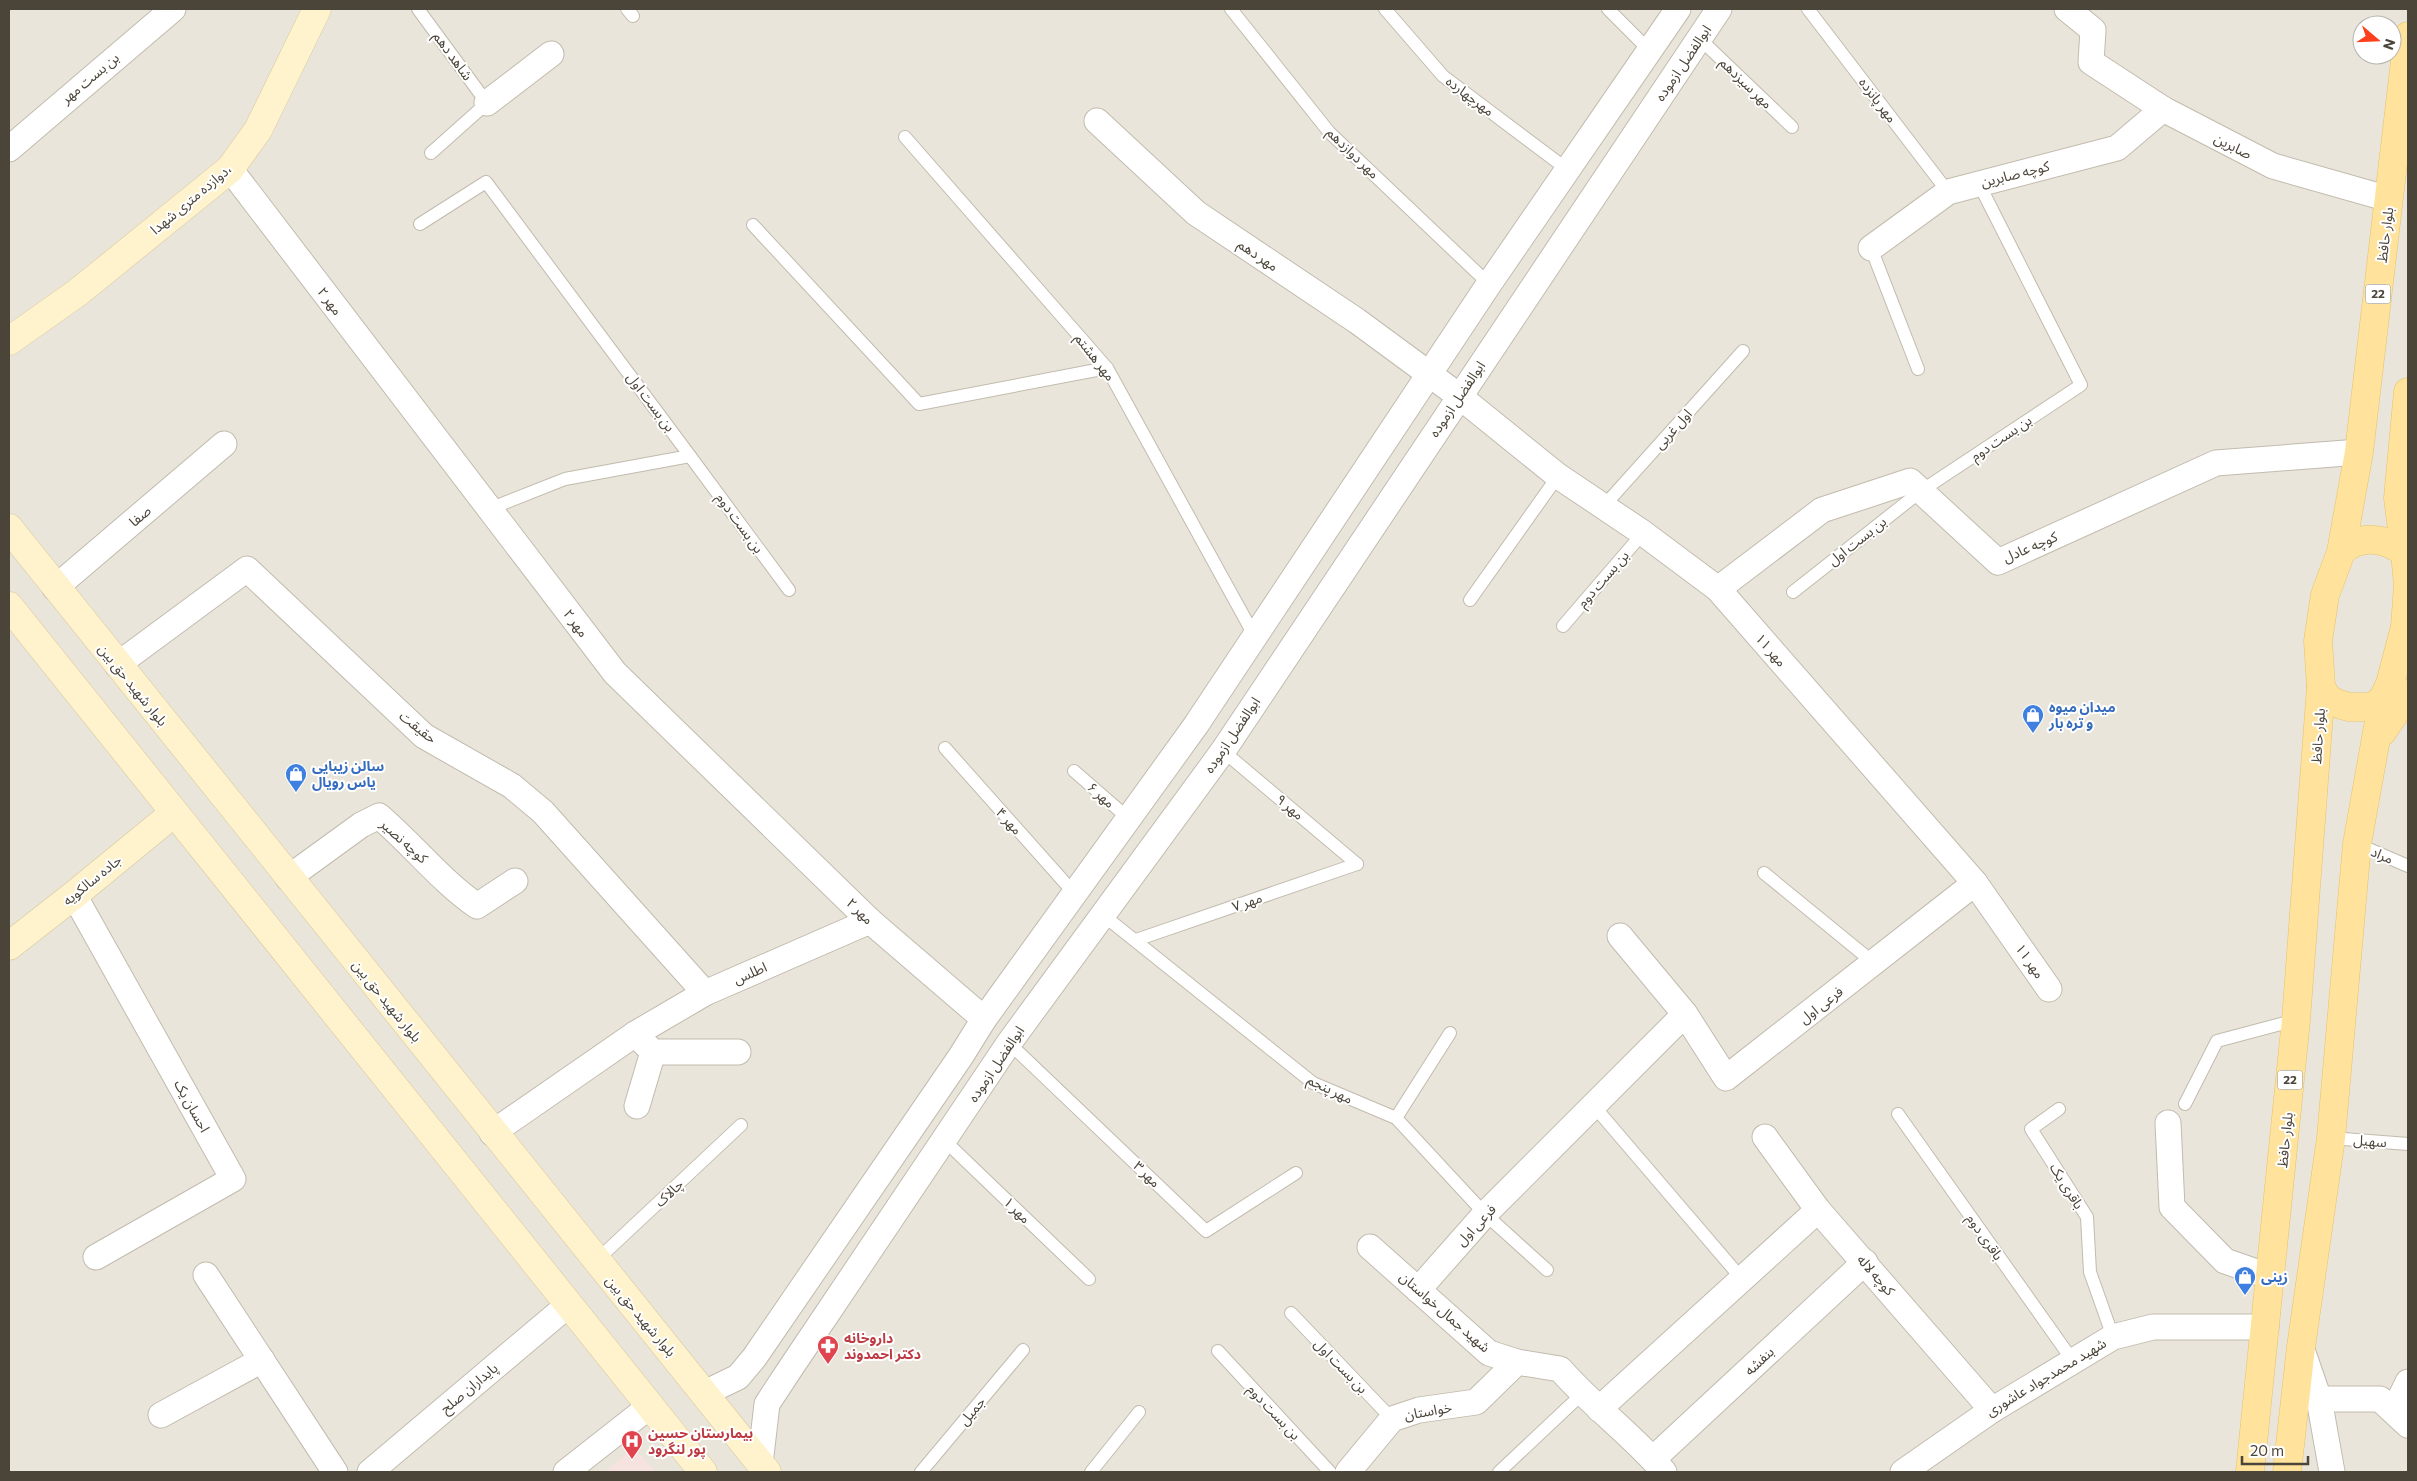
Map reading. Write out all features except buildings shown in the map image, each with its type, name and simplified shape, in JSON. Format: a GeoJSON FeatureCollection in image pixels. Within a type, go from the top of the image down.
{"type":"FeatureCollection","features":[{"type":"Feature","properties":{"kind":"main road","name":"دوازده متری شهدا،"},"geometry":{"type":"LineString","coordinates":[[9,341],[77,293],[230,169],[258,130],[317,9]]}},
{"type":"Feature","properties":{"kind":"main road","name":"بلوار حافظ"},"geometry":{"type":"LineString","coordinates":[[2341,552],[2359,452],[2408,36]]}},
{"type":"Feature","properties":{"kind":"main road"},"geometry":{"type":"LineString","coordinates":[[2287,1472],[2301,1347],[2331,1138],[2357,844],[2375,742],[2396,697],[2402,666],[2408,585],[2398,498],[2408,392]]}},
{"type":"Feature","properties":{"kind":"main road"},"geometry":{"type":"LineString","coordinates":[[2398,498],[2408,526]]}},
{"type":"Feature","properties":{"kind":"main road","name":"بلوار شهید حق بین"},"geometry":{"type":"LineString","coordinates":[[9,528],[596,1262],[705,1392],[764,1468]]}},
{"type":"Feature","properties":{"kind":"main road"},"geometry":{"type":"LineString","coordinates":[[2341,552],[2348,545],[2368,540],[2394,544],[2405,553]]}},
{"type":"Feature","properties":{"kind":"main road","name":"22"},"geometry":{"type":"LineString","coordinates":[[2321,687],[2318,649],[2320,618],[2332,573],[2341,552]]}},
{"type":"Feature","properties":{"kind":"main road"},"geometry":{"type":"LineString","coordinates":[[9,606],[703,1472]]}},
{"type":"Feature","properties":{"kind":"main road","name":"بلوار حافظ"},"geometry":{"type":"LineString","coordinates":[[2250,1472],[2296,1020],[2321,687]]}},
{"type":"Feature","properties":{"kind":"main road"},"geometry":{"type":"LineString","coordinates":[[2321,687],[2328,698],[2349,707],[2372,707],[2396,697]]}},
{"type":"Feature","properties":{"kind":"main road","name":"جاده سالکویه"},"geometry":{"type":"LineString","coordinates":[[9,946],[174,813]]}},
{"type":"Feature","properties":{"kind":"street","name":"بن بست مهر"},"geometry":{"type":"LineString","coordinates":[[9,149],[173,9]]}},
{"type":"Feature","properties":{"kind":"street"},"geometry":{"type":"LineString","coordinates":[[705,1392],[738,1377],[754,1358],[961,1056],[984,1019],[1196,725],[1254,635],[1430,376],[1488,284],[1678,9]]}},
{"type":"Feature","properties":{"kind":"street","name":"ابوالفضل ازموده"},"geometry":{"type":"LineString","coordinates":[[764,1468],[767,1404],[1009,1043],[1223,751],[1719,9]]}},
{"type":"Feature","properties":{"kind":"street","name":"صابرین"},"geometry":{"type":"LineString","coordinates":[[2067,9],[2093,30],[2091,62],[2163,110],[2273,166],[2389,199]]}},
{"type":"Feature","properties":{"kind":"street"},"geometry":{"type":"LineString","coordinates":[[487,103],[551,54]]}},
{"type":"Feature","properties":{"kind":"street","name":"کوچه صابرین"},"geometry":{"type":"LineString","coordinates":[[1871,248],[1948,192],[2117,148],[2163,110]]}},
{"type":"Feature","properties":{"kind":"street","name":"مهر دهم"},"geometry":{"type":"LineString","coordinates":[[1097,121],[1196,213],[1357,320],[1430,376]]}},
{"type":"Feature","properties":{"kind":"street","name":"مهر ۲"},"geometry":{"type":"LineString","coordinates":[[230,169],[615,673],[870,922],[984,1019]]}},
{"type":"Feature","properties":{"kind":"street","name":"مهر ۱۱"},"geometry":{"type":"LineString","coordinates":[[1430,376],[1459,396],[1558,476],[1643,533],[1718,590],[1975,883],[2049,989]]}},
{"type":"Feature","properties":{"kind":"street","name":"صفا"},"geometry":{"type":"LineString","coordinates":[[56,588],[224,444]]}},
{"type":"Feature","properties":{"kind":"street","name":"کوچه عادل"},"geometry":{"type":"LineString","coordinates":[[1718,590],[1822,510],[1910,481],[1998,562],[2216,463],[2359,452]]}},
{"type":"Feature","properties":{"kind":"street","name":"حقیقت"},"geometry":{"type":"LineString","coordinates":[[117,665],[248,569],[424,736],[512,786],[543,812],[705,993]]}},
{"type":"Feature","properties":{"kind":"street","name":"کوچه نصیر"},"geometry":{"type":"LineString","coordinates":[[288,878],[361,824],[379,816],[405,839],[458,893],[477,906],[515,881]]}},
{"type":"Feature","properties":{"kind":"street","name":"فرعی اول"},"geometry":{"type":"LineString","coordinates":[[1620,936],[1685,1014],[1726,1078],[1975,883]]}},
{"type":"Feature","properties":{"kind":"street","name":"احسان یک"},"geometry":{"type":"LineString","coordinates":[[74,895],[233,1179],[96,1257]]}},
{"type":"Feature","properties":{"kind":"street","name":"اطلس"},"geometry":{"type":"LineString","coordinates":[[492,1132],[634,1034],[705,993],[870,922]]}},
{"type":"Feature","properties":{"kind":"street","name":"فرعی اول"},"geometry":{"type":"LineString","coordinates":[[1418,1290],[1485,1214],[1685,1014]]}},
{"type":"Feature","properties":{"kind":"street"},"geometry":{"type":"LineString","coordinates":[[634,1034],[653,1052],[738,1052]]}},
{"type":"Feature","properties":{"kind":"street"},"geometry":{"type":"LineString","coordinates":[[637,1106],[653,1052]]}},
{"type":"Feature","properties":{"kind":"street"},"geometry":{"type":"LineString","coordinates":[[2168,1123],[2172,1207],[2225,1261],[2271,1278]]}},
{"type":"Feature","properties":{"kind":"street","name":"کوچه لاله"},"geometry":{"type":"LineString","coordinates":[[1765,1137],[1818,1210],[1992,1410]]}},
{"type":"Feature","properties":{"kind":"street"},"geometry":{"type":"LineString","coordinates":[[1590,1401],[1742,1279],[1818,1210]]}},
{"type":"Feature","properties":{"kind":"street","name":"شهید جمال خواستان"},"geometry":{"type":"LineString","coordinates":[[1370,1247],[1489,1353],[1518,1362],[1560,1368],[1590,1401],[1658,1466]]}},
{"type":"Feature","properties":{"kind":"street","name":"بنفشه"},"geometry":{"type":"LineString","coordinates":[[1658,1466],[1864,1262]]}},
{"type":"Feature","properties":{"kind":"street"},"geometry":{"type":"LineString","coordinates":[[206,1275],[335,1472]]}},
{"type":"Feature","properties":{"kind":"street","name":"پایداران صلح"},"geometry":{"type":"LineString","coordinates":[[370,1472],[568,1305]]}},
{"type":"Feature","properties":{"kind":"street","name":"شهید محمدجواد عاشوری"},"geometry":{"type":"LineString","coordinates":[[1903,1472],[1992,1410],[2113,1337],[2153,1327],[2266,1327]]}},
{"type":"Feature","properties":{"kind":"street"},"geometry":{"type":"LineString","coordinates":[[2301,1347],[2319,1399],[2332,1472]]}},
{"type":"Feature","properties":{"kind":"street"},"geometry":{"type":"LineString","coordinates":[[161,1415],[262,1360]]}},
{"type":"Feature","properties":{"kind":"street","name":"خواستان"},"geometry":{"type":"LineString","coordinates":[[1348,1472],[1392,1419],[1419,1410],[1476,1402],[1518,1362]]}},
{"type":"Feature","properties":{"kind":"street"},"geometry":{"type":"LineString","coordinates":[[2401,1418],[2408,1382]]}},
{"type":"Feature","properties":{"kind":"street"},"geometry":{"type":"LineString","coordinates":[[2319,1399],[2380,1398],[2401,1418]]}},
{"type":"Feature","properties":{"kind":"street"},"geometry":{"type":"LineString","coordinates":[[566,1472],[650,1406]]}},
{"type":"Feature","properties":{"kind":"lane","name":"شاهد دهم"},"geometry":{"type":"LineString","coordinates":[[418,9],[487,103]]}},
{"type":"Feature","properties":{"kind":"lane","name":"مهر دوازدهم"},"geometry":{"type":"LineString","coordinates":[[1231,9],[1329,132],[1488,284]]}},
{"type":"Feature","properties":{"kind":"lane","name":"مهرچهارده"},"geometry":{"type":"LineString","coordinates":[[1385,9],[1443,76],[1568,170]]}},
{"type":"Feature","properties":{"kind":"lane"},"geometry":{"type":"LineString","coordinates":[[1608,9],[1649,50]]}},
{"type":"Feature","properties":{"kind":"lane","name":"مهر پانزده"},"geometry":{"type":"LineString","coordinates":[[1808,9],[1948,192]]}},
{"type":"Feature","properties":{"kind":"lane","name":"مهر سیزدهم"},"geometry":{"type":"LineString","coordinates":[[1700,39],[1792,126]]}},
{"type":"Feature","properties":{"kind":"lane"},"geometry":{"type":"LineString","coordinates":[[431,153],[487,103]]}},
{"type":"Feature","properties":{"kind":"lane","name":"مهر هشتم"},"geometry":{"type":"LineString","coordinates":[[905,137],[1107,368],[1254,635]]}},
{"type":"Feature","properties":{"kind":"lane","name":"بن بست اول"},"geometry":{"type":"LineString","coordinates":[[420,224],[486,182],[690,456]]}},
{"type":"Feature","properties":{"kind":"lane","name":"بن بست دوم"},"geometry":{"type":"LineString","coordinates":[[1921,491],[2080,385],[1979,184]]}},
{"type":"Feature","properties":{"kind":"lane"},"geometry":{"type":"LineString","coordinates":[[753,225],[919,404],[1107,368]]}},
{"type":"Feature","properties":{"kind":"lane"},"geometry":{"type":"LineString","coordinates":[[1871,248],[1918,369]]}},
{"type":"Feature","properties":{"kind":"lane","name":"اول غربی"},"geometry":{"type":"LineString","coordinates":[[1603,507],[1743,351]]}},
{"type":"Feature","properties":{"kind":"lane"},"geometry":{"type":"LineString","coordinates":[[489,509],[565,479],[690,456]]}},
{"type":"Feature","properties":{"kind":"lane","name":"بن بست دوم"},"geometry":{"type":"LineString","coordinates":[[690,456],[789,590]]}},
{"type":"Feature","properties":{"kind":"lane"},"geometry":{"type":"LineString","coordinates":[[1470,600],[1558,476]]}},
{"type":"Feature","properties":{"kind":"lane","name":"بن بست اول"},"geometry":{"type":"LineString","coordinates":[[1793,592],[1921,491]]}},
{"type":"Feature","properties":{"kind":"lane","name":"بن بست دوم"},"geometry":{"type":"LineString","coordinates":[[1563,626],[1643,533]]}},
{"type":"Feature","properties":{"kind":"lane","name":"مهر ۴"},"geometry":{"type":"LineString","coordinates":[[944,748],[1074,894]]}},
{"type":"Feature","properties":{"kind":"lane","name":"مهر ۹"},"geometry":{"type":"LineString","coordinates":[[1223,751],[1357,864]]}},
{"type":"Feature","properties":{"kind":"lane","name":"مهر ۶"},"geometry":{"type":"LineString","coordinates":[[1074,772],[1128,818]]}},
{"type":"Feature","properties":{"kind":"lane","name":"مراد"},"geometry":{"type":"LineString","coordinates":[[2357,844],[2408,866]]}},
{"type":"Feature","properties":{"kind":"lane","name":"مهر ۷"},"geometry":{"type":"LineString","coordinates":[[1136,940],[1357,864]]}},
{"type":"Feature","properties":{"kind":"lane"},"geometry":{"type":"LineString","coordinates":[[1764,873],[1874,963]]}},
{"type":"Feature","properties":{"kind":"lane","name":"مهر پنجم"},"geometry":{"type":"LineString","coordinates":[[1103,915],[1313,1083],[1396,1118],[1485,1214],[1547,1270]]}},
{"type":"Feature","properties":{"kind":"lane"},"geometry":{"type":"LineString","coordinates":[[2185,1104],[2217,1040],[2296,1020]]}},
{"type":"Feature","properties":{"kind":"lane"},"geometry":{"type":"LineString","coordinates":[[1396,1118],[1450,1033]]}},
{"type":"Feature","properties":{"kind":"lane","name":"مهر ۳"},"geometry":{"type":"LineString","coordinates":[[1009,1043],[1206,1231],[1296,1173]]}},
{"type":"Feature","properties":{"kind":"lane"},"geometry":{"type":"LineString","coordinates":[[1594,1105],[1742,1279]]}},
{"type":"Feature","properties":{"kind":"lane","name":"باقری یک"},"geometry":{"type":"LineString","coordinates":[[2059,1109],[2031,1129],[2087,1218],[2090,1272],[2113,1337]]}},
{"type":"Feature","properties":{"kind":"lane","name":"باقری دوم"},"geometry":{"type":"LineString","coordinates":[[1898,1114],[2073,1361]]}},
{"type":"Feature","properties":{"kind":"lane","name":"چالاک"},"geometry":{"type":"LineString","coordinates":[[596,1262],[741,1125]]}},
{"type":"Feature","properties":{"kind":"lane","name":"سهیل"},"geometry":{"type":"LineString","coordinates":[[2331,1138],[2408,1144]]}},
{"type":"Feature","properties":{"kind":"lane","name":"مهر ۱"},"geometry":{"type":"LineString","coordinates":[[944,1140],[1089,1279]]}},
{"type":"Feature","properties":{"kind":"lane","name":"بن بست اول"},"geometry":{"type":"LineString","coordinates":[[1291,1313],[1392,1419]]}},
{"type":"Feature","properties":{"kind":"lane","name":"جمیل"},"geometry":{"type":"LineString","coordinates":[[922,1472],[1023,1350]]}},
{"type":"Feature","properties":{"kind":"lane","name":"بن بست دوم"},"geometry":{"type":"LineString","coordinates":[[1218,1351],[1330,1472]]}},
{"type":"Feature","properties":{"kind":"lane"},"geometry":{"type":"LineString","coordinates":[[1508,1470],[1590,1401]]}},
{"type":"Feature","properties":{"kind":"lane"},"geometry":{"type":"LineString","coordinates":[[1091,1472],[1139,1412]]}},
{"type":"Feature","properties":{"kind":"shaded area"},"geometry":{"type":"Polygon","coordinates":[[[9,9],[2408,9],[2408,1472],[9,1472],[9,9]]]}},
{"type":"Feature","properties":{"kind":"shaded area","name":"بیمارستان حسین پور لنگرود"},"geometry":{"type":"Polygon","coordinates":[[[634,1448],[656,1472],[604,1472],[634,1448]]]}},
{"type":"Feature","properties":{"kind":"place","name":"میدان میوه و تره بار"},"geometry":{"type":"Point","coordinates":[2033,734]}},
{"type":"Feature","properties":{"kind":"place","name":"سالن زیبایی یاس رویال"},"geometry":{"type":"Point","coordinates":[296,793]}},
{"type":"Feature","properties":{"kind":"place","name":"زینی"},"geometry":{"type":"Point","coordinates":[2245,1296]}},
{"type":"Feature","properties":{"kind":"place","name":"داروخانه دکتر احمدوند"},"geometry":{"type":"Point","coordinates":[828,1365]}},
{"type":"Feature","properties":{"kind":"place","name":"بیمارستان حسین پور لنگرود"},"geometry":{"type":"Point","coordinates":[632,1460]}}]}
